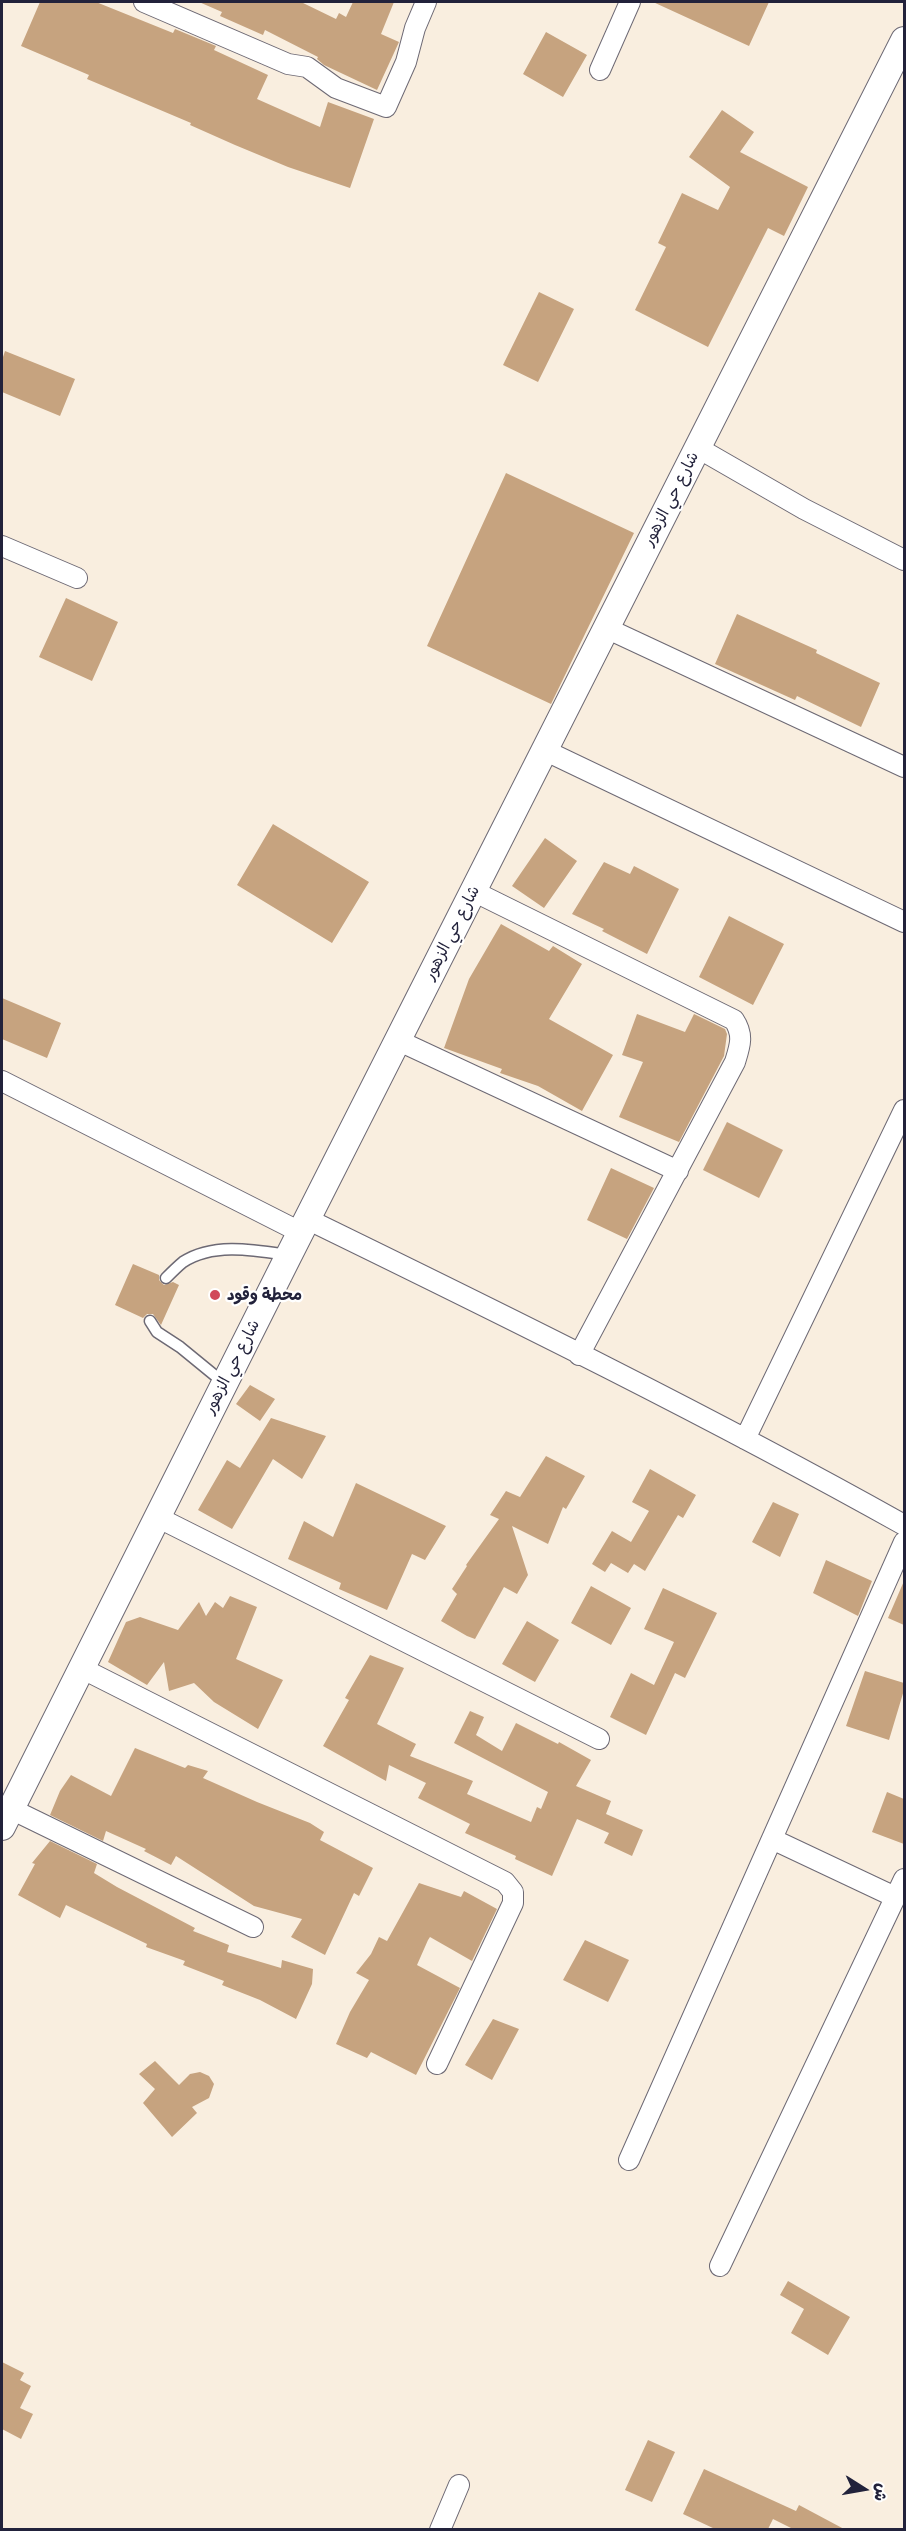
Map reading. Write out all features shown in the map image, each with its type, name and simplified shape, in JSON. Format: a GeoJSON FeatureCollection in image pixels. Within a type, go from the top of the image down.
{"type":"FeatureCollection","features":[{"type":"Feature","properties":{"kind":"street"},"geometry":{"type":"LineString","coordinates":[[144,2],[288,64],[307,67],[336,88],[386,107],[406,62],[415,28],[426,2]]}},
{"type":"Feature","properties":{"kind":"street"},"geometry":{"type":"LineString","coordinates":[[600,70],[630,2]]}},
{"type":"Feature","properties":{"kind":"street","name":"شارع حي الزهور"},"geometry":{"type":"LineString","coordinates":[[6,1818],[904,40]]}},
{"type":"Feature","properties":{"kind":"street"},"geometry":{"type":"LineString","coordinates":[[698,448],[804,508],[904,560]]}},
{"type":"Feature","properties":{"kind":"street"},"geometry":{"type":"LineString","coordinates":[[2,546],[77,578]]}},
{"type":"Feature","properties":{"kind":"street"},"geometry":{"type":"LineString","coordinates":[[606,628],[904,767]]}},
{"type":"Feature","properties":{"kind":"street"},"geometry":{"type":"LineString","coordinates":[[544,750],[904,922]]}},
{"type":"Feature","properties":{"kind":"street"},"geometry":{"type":"LineString","coordinates":[[473,891],[734,1020],[741,1029],[741,1041],[735,1062],[579,1355]]}},
{"type":"Feature","properties":{"kind":"street"},"geometry":{"type":"LineString","coordinates":[[397,1040],[678,1171]]}},
{"type":"Feature","properties":{"kind":"street"},"geometry":{"type":"LineString","coordinates":[[2,1081],[579,1355],[745,1439],[904,1525]]}},
{"type":"Feature","properties":{"kind":"street"},"geometry":{"type":"LineString","coordinates":[[745,1439],[904,1110]]}},
{"type":"Feature","properties":{"kind":"street"},"geometry":{"type":"LineString","coordinates":[[157,1516],[598,1739]]}},
{"type":"Feature","properties":{"kind":"street"},"geometry":{"type":"LineString","coordinates":[[629,2160],[904,1542]]}},
{"type":"Feature","properties":{"kind":"street"},"geometry":{"type":"LineString","coordinates":[[81,1668],[505,1882],[513,1892],[513,1903],[437,2064]]}},
{"type":"Feature","properties":{"kind":"street"},"geometry":{"type":"LineString","coordinates":[[6,1818],[253,1927]]}},
{"type":"Feature","properties":{"kind":"street"},"geometry":{"type":"LineString","coordinates":[[772,1839],[895,1897]]}},
{"type":"Feature","properties":{"kind":"street"},"geometry":{"type":"LineString","coordinates":[[720,2266],[904,1879]]}},
{"type":"Feature","properties":{"kind":"street"},"geometry":{"type":"LineString","coordinates":[[440,2529],[459,2485]]}},
{"type":"Feature","properties":{"kind":"lane"},"geometry":{"type":"LineString","coordinates":[[166,1278],[183,1262],[202,1253],[244,1248],[289,1255]]}},
{"type":"Feature","properties":{"kind":"lane"},"geometry":{"type":"LineString","coordinates":[[150,1321],[157,1332],[180,1347],[224,1383]]}},
{"type":"Feature","properties":{"kind":"building"},"geometry":{"type":"Polygon","coordinates":[[[40,2],[96,2],[173,33],[175,29],[216,46],[214,50],[268,75],[257,99],[320,127],[328,102],[374,119],[350,188],[288,167],[235,145],[190,125],[191,123],[87,79],[89,75],[21,46],[40,2]]]}},
{"type":"Feature","properties":{"kind":"building"},"geometry":{"type":"Polygon","coordinates":[[[199,2],[301,2],[336,19],[339,13],[346,17],[353,2],[394,2],[381,34],[399,42],[377,90],[324,65],[317,59],[318,57],[265,30],[263,35],[220,16],[222,12],[199,2]]]}},
{"type":"Feature","properties":{"kind":"building"},"geometry":{"type":"Polygon","coordinates":[[[653,2],[769,2],[749,46],[653,2]]]}},
{"type":"Feature","properties":{"kind":"building"},"geometry":{"type":"Polygon","coordinates":[[[546,32],[587,55],[563,97],[523,74],[546,32]]]}},
{"type":"Feature","properties":{"kind":"building"},"geometry":{"type":"Polygon","coordinates":[[[722,110],[754,132],[740,152],[808,187],[784,236],[768,228],[708,347],[635,310],[666,247],[658,243],[682,193],[718,210],[730,187],[689,157],[722,110]]]}},
{"type":"Feature","properties":{"kind":"building"},"geometry":{"type":"Polygon","coordinates":[[[539,292],[574,309],[538,382],[503,365],[539,292]]]}},
{"type":"Feature","properties":{"kind":"building"},"geometry":{"type":"Polygon","coordinates":[[[5,351],[75,379],[60,416],[2,392],[2,360],[5,351]]]}},
{"type":"Feature","properties":{"kind":"building"},"geometry":{"type":"Polygon","coordinates":[[[506,473],[634,533],[551,704],[427,646],[506,473]]]}},
{"type":"Feature","properties":{"kind":"building"},"geometry":{"type":"Polygon","coordinates":[[[66,598],[118,622],[92,681],[39,657],[66,598]]]}},
{"type":"Feature","properties":{"kind":"building"},"geometry":{"type":"Polygon","coordinates":[[[737,614],[817,650],[816,653],[880,683],[861,727],[797,696],[795,700],[715,664],[737,614]]]}},
{"type":"Feature","properties":{"kind":"building"},"geometry":{"type":"Polygon","coordinates":[[[273,824],[369,882],[332,943],[237,885],[273,824]]]}},
{"type":"Feature","properties":{"kind":"building"},"geometry":{"type":"Polygon","coordinates":[[[545,838],[577,861],[544,908],[512,886],[545,838]]]}},
{"type":"Feature","properties":{"kind":"building"},"geometry":{"type":"Polygon","coordinates":[[[604,862],[630,874],[634,866],[679,889],[647,954],[602,931],[604,929],[572,914],[604,862]]]}},
{"type":"Feature","properties":{"kind":"building"},"geometry":{"type":"Polygon","coordinates":[[[729,916],[784,944],[753,1005],[699,977],[729,916]]]}},
{"type":"Feature","properties":{"kind":"building"},"geometry":{"type":"Polygon","coordinates":[[[501,924],[549,951],[553,946],[582,964],[549,1019],[613,1055],[582,1111],[538,1086],[500,1073],[502,1069],[444,1048],[469,979],[501,924]]]}},
{"type":"Feature","properties":{"kind":"building"},"geometry":{"type":"Polygon","coordinates":[[[2,998],[61,1023],[47,1058],[2,1039],[2,998]]]}},
{"type":"Feature","properties":{"kind":"building"},"geometry":{"type":"Polygon","coordinates":[[[637,1014],[685,1032],[694,1014],[725,1029],[727,1034],[724,1056],[679,1142],[619,1117],[643,1062],[622,1055],[637,1014]]]}},
{"type":"Feature","properties":{"kind":"building"},"geometry":{"type":"Polygon","coordinates":[[[727,1122],[783,1150],[759,1198],[703,1170],[727,1122]]]}},
{"type":"Feature","properties":{"kind":"building"},"geometry":{"type":"Polygon","coordinates":[[[611,1168],[654,1188],[627,1239],[587,1220],[611,1168]]]}},
{"type":"Feature","properties":{"kind":"building"},"geometry":{"type":"Polygon","coordinates":[[[133,1264],[159,1275],[159,1280],[164,1285],[173,1282],[179,1285],[161,1325],[153,1314],[147,1314],[143,1318],[115,1305],[133,1264]]]}},
{"type":"Feature","properties":{"kind":"building"},"geometry":{"type":"Polygon","coordinates":[[[250,1385],[275,1399],[260,1421],[236,1404],[250,1385]]]}},
{"type":"Feature","properties":{"kind":"building"},"geometry":{"type":"Polygon","coordinates":[[[271,1418],[326,1436],[302,1479],[273,1459],[232,1529],[198,1510],[227,1460],[240,1468],[271,1418]]]}},
{"type":"Feature","properties":{"kind":"building"},"geometry":{"type":"Polygon","coordinates":[[[546,1456],[585,1476],[566,1509],[563,1507],[548,1544],[512,1526],[528,1575],[517,1594],[504,1587],[475,1639],[467,1636],[441,1621],[457,1594],[452,1589],[499,1519],[490,1515],[506,1491],[520,1497],[546,1456]]]}},
{"type":"Feature","properties":{"kind":"building"},"geometry":{"type":"Polygon","coordinates":[[[650,1469],[696,1495],[683,1518],[678,1515],[645,1571],[634,1564],[628,1573],[611,1563],[605,1572],[592,1564],[612,1531],[631,1542],[649,1511],[632,1502],[650,1469]]]}},
{"type":"Feature","properties":{"kind":"building"},"geometry":{"type":"Polygon","coordinates":[[[356,1483],[446,1526],[425,1560],[412,1554],[387,1610],[339,1589],[341,1583],[288,1559],[304,1521],[333,1537],[356,1483]]]}},
{"type":"Feature","properties":{"kind":"building"},"geometry":{"type":"Polygon","coordinates":[[[773,1502],[799,1514],[780,1557],[752,1542],[773,1502]]]}},
{"type":"Feature","properties":{"kind":"building"},"geometry":{"type":"Polygon","coordinates":[[[826,1560],[872,1581],[858,1616],[813,1593],[826,1560]]]}},
{"type":"Feature","properties":{"kind":"building"},"geometry":{"type":"Polygon","coordinates":[[[904,1581],[904,1625],[888,1618],[904,1581]]]}},
{"type":"Feature","properties":{"kind":"building"},"geometry":{"type":"Polygon","coordinates":[[[591,1586],[631,1608],[611,1645],[571,1623],[591,1586]]]}},
{"type":"Feature","properties":{"kind":"building"},"geometry":{"type":"Polygon","coordinates":[[[663,1588],[717,1613],[685,1678],[675,1673],[646,1735],[610,1717],[631,1673],[654,1685],[674,1642],[644,1629],[663,1588]]]}},
{"type":"Feature","properties":{"kind":"building"},"geometry":{"type":"Polygon","coordinates":[[[230,1596],[257,1607],[236,1659],[283,1680],[258,1729],[214,1702],[194,1683],[169,1691],[164,1662],[147,1685],[108,1662],[126,1622],[140,1617],[178,1630],[199,1602],[206,1616],[215,1602],[223,1608],[230,1596]]]}},
{"type":"Feature","properties":{"kind":"building"},"geometry":{"type":"Polygon","coordinates":[[[527,1621],[559,1640],[535,1682],[502,1664],[527,1621]]]}},
{"type":"Feature","properties":{"kind":"building"},"geometry":{"type":"Polygon","coordinates":[[[370,1655],[404,1668],[377,1724],[416,1744],[410,1756],[473,1781],[467,1794],[531,1822],[537,1807],[541,1809],[548,1792],[454,1743],[470,1711],[484,1717],[476,1735],[502,1751],[516,1723],[558,1744],[559,1742],[591,1760],[576,1786],[611,1801],[606,1814],[643,1830],[632,1856],[604,1843],[609,1833],[577,1819],[552,1876],[515,1859],[516,1856],[465,1833],[470,1824],[418,1798],[426,1783],[389,1765],[386,1781],[323,1746],[349,1700],[345,1698],[370,1655]]]}},
{"type":"Feature","properties":{"kind":"building"},"geometry":{"type":"Polygon","coordinates":[[[865,1671],[904,1683],[889,1740],[846,1726],[865,1671]]]}},
{"type":"Feature","properties":{"kind":"building"},"geometry":{"type":"Polygon","coordinates":[[[135,1748],[185,1768],[188,1765],[208,1771],[203,1778],[310,1823],[324,1832],[320,1840],[373,1868],[359,1896],[354,1893],[325,1955],[291,1937],[302,1919],[254,1906],[176,1856],[171,1865],[144,1851],[146,1849],[106,1831],[103,1841],[50,1815],[60,1791],[71,1775],[111,1796],[135,1748]]]}},
{"type":"Feature","properties":{"kind":"building"},"geometry":{"type":"Polygon","coordinates":[[[887,1792],[904,1799],[904,1844],[872,1832],[887,1792]]]}},
{"type":"Feature","properties":{"kind":"building"},"geometry":{"type":"Polygon","coordinates":[[[50,1841],[97,1864],[94,1873],[117,1887],[195,1928],[193,1931],[229,1945],[227,1952],[281,1968],[282,1960],[313,1969],[312,1984],[296,2019],[260,2000],[222,1985],[224,1981],[183,1965],[185,1961],[146,1947],[147,1944],[66,1905],[60,1918],[18,1895],[35,1864],[32,1863],[50,1841]]]}},
{"type":"Feature","properties":{"kind":"building"},"geometry":{"type":"Polygon","coordinates":[[[419,1883],[461,1897],[464,1891],[497,1909],[472,1961],[430,1937],[428,1940],[417,1965],[460,1988],[416,2075],[371,2052],[367,2058],[336,2044],[350,2012],[369,1980],[356,1973],[371,1954],[379,1937],[387,1941],[419,1883]]]}},
{"type":"Feature","properties":{"kind":"building"},"geometry":{"type":"Polygon","coordinates":[[[585,1940],[629,1960],[608,2002],[563,1980],[585,1940]]]}},
{"type":"Feature","properties":{"kind":"building"},"geometry":{"type":"Polygon","coordinates":[[[493,2019],[519,2029],[492,2080],[465,2065],[493,2019]]]}},
{"type":"Feature","properties":{"kind":"building"},"geometry":{"type":"Polygon","coordinates":[[[155,2061],[179,2085],[190,2074],[200,2072],[209,2076],[214,2084],[209,2098],[192,2107],[197,2113],[172,2137],[143,2103],[155,2089],[139,2074],[155,2061]]]}},
{"type":"Feature","properties":{"kind":"building"},"geometry":{"type":"Polygon","coordinates":[[[788,2281],[850,2317],[828,2355],[791,2333],[804,2309],[780,2295],[788,2281]]]}},
{"type":"Feature","properties":{"kind":"building"},"geometry":{"type":"Polygon","coordinates":[[[2,2362],[24,2373],[20,2380],[31,2386],[20,2408],[33,2414],[21,2439],[2,2429],[2,2362]]]}},
{"type":"Feature","properties":{"kind":"building"},"geometry":{"type":"Polygon","coordinates":[[[648,2440],[675,2452],[652,2502],[625,2490],[648,2440]]]}},
{"type":"Feature","properties":{"kind":"building"},"geometry":{"type":"Polygon","coordinates":[[[704,2469],[796,2511],[799,2505],[844,2529],[793,2529],[773,2519],[768,2529],[715,2529],[683,2514],[704,2469]]]}},
{"type":"Feature","properties":{"kind":"place","name":"محطة وقود"},"geometry":{"type":"Point","coordinates":[215,1295]}}]}
